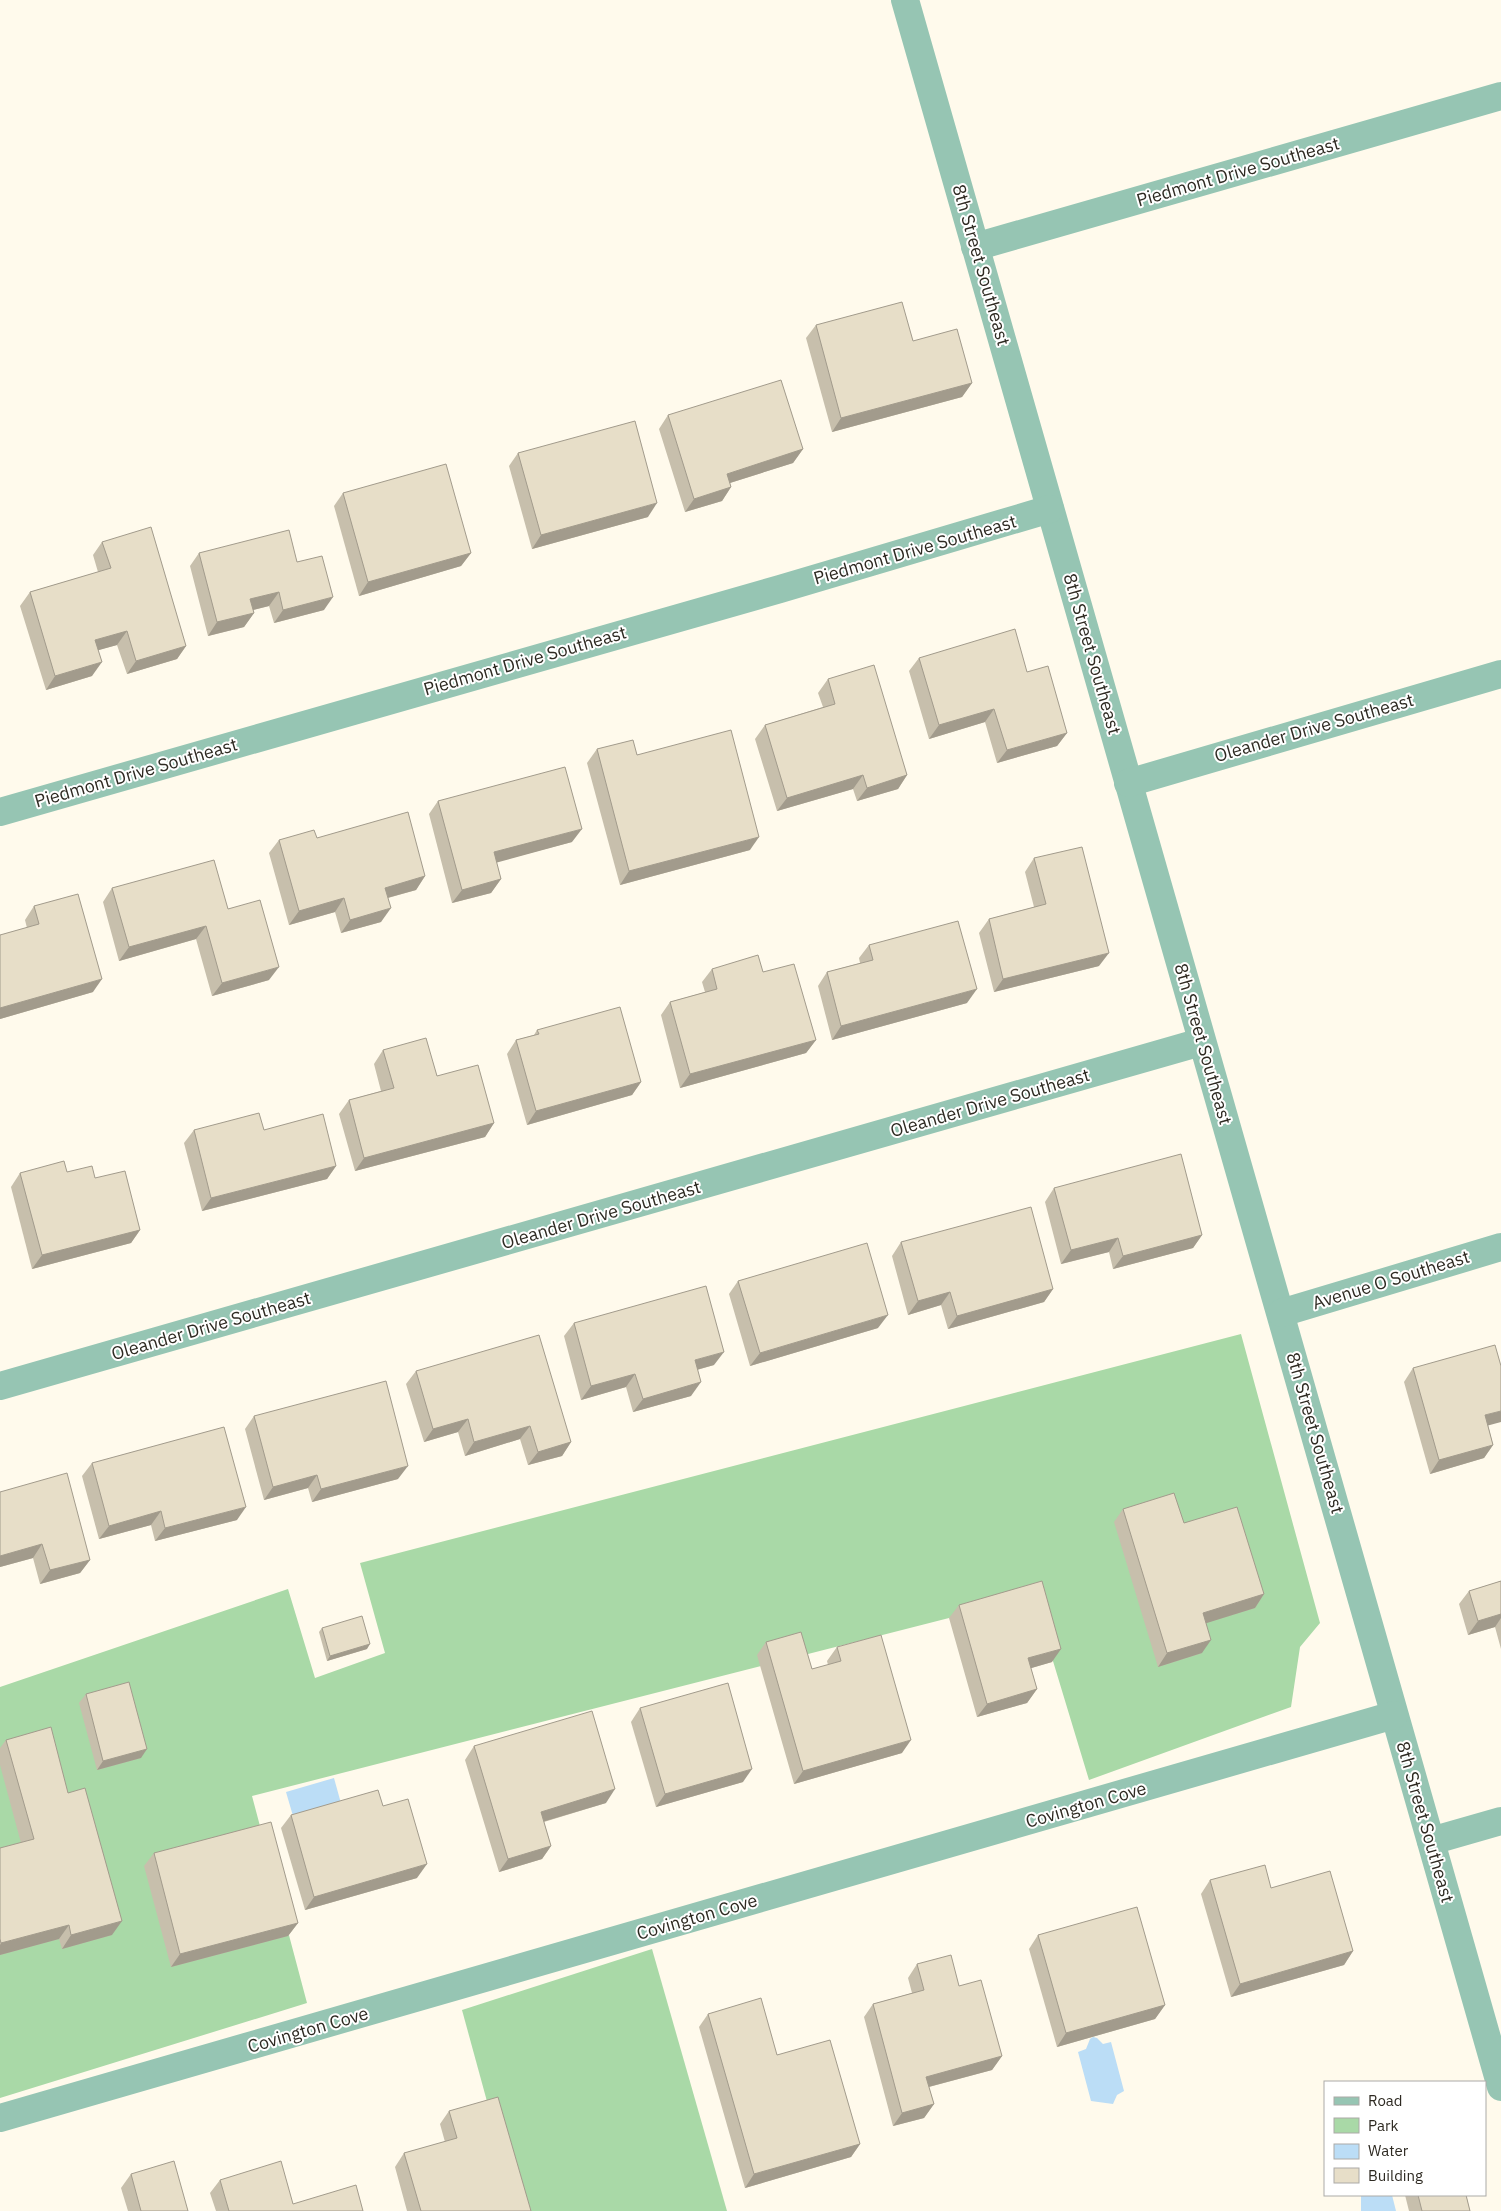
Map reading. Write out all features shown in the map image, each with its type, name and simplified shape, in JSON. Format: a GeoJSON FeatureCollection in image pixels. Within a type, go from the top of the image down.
{"type":"FeatureCollection","features":[{"type":"Feature","properties":{"kind":"street","name":"8th Street Southeast"},"geometry":{"type":"LineString","coordinates":[[905,0],[1050,509],[1085,624],[1128,783],[1163,898],[1201,1042],[1281,1313],[1501,2087]]}},
{"type":"Feature","properties":{"kind":"street","name":"Piedmont Drive Southeast"},"geometry":{"type":"LineString","coordinates":[[976,247],[1501,96]]}},
{"type":"Feature","properties":{"kind":"street","name":"Piedmont Drive Southeast"},"geometry":{"type":"LineString","coordinates":[[0,812],[770,592],[1050,509]]}},
{"type":"Feature","properties":{"kind":"street","name":"Oleander Drive Southeast"},"geometry":{"type":"LineString","coordinates":[[1128,783],[1501,674]]}},
{"type":"Feature","properties":{"kind":"street","name":"Oleander Drive Southeast"},"geometry":{"type":"LineString","coordinates":[[0,1386],[1201,1042]]}},
{"type":"Feature","properties":{"kind":"street","name":"Avenue O Southeast"},"geometry":{"type":"LineString","coordinates":[[1281,1313],[1501,1247]]}},
{"type":"Feature","properties":{"kind":"street","name":"Covington Cove"},"geometry":{"type":"LineString","coordinates":[[0,2118],[1394,1715]]}},
{"type":"Feature","properties":{"kind":"street"},"geometry":{"type":"LineString","coordinates":[[1431,1841],[1501,1821]]}},
{"type":"Feature","properties":{"kind":"green space"},"geometry":{"type":"Polygon","coordinates":[[[1241,1334],[1320,1623],[1300,1647],[1291,1707],[1089,1780],[1033,1595],[252,1796],[307,2003],[0,2098],[0,1687],[288,1589],[315,1678],[385,1653],[360,1563],[1241,1334]]]}},
{"type":"Feature","properties":{"kind":"green space"},"geometry":{"type":"Polygon","coordinates":[[[652,1949],[727,2211],[517,2211],[462,2010],[652,1949]]]}},
{"type":"Feature","properties":{"kind":"water"},"geometry":{"type":"Polygon","coordinates":[[[334,1778],[342,1807],[293,1816],[286,1792],[334,1778]]]}},
{"type":"Feature","properties":{"kind":"water"},"geometry":{"type":"Polygon","coordinates":[[[1093,2037],[1103,2044],[1111,2042],[1124,2091],[1117,2095],[1113,2104],[1091,2101],[1078,2052],[1086,2049],[1090,2039],[1093,2037]]]}},
{"type":"Feature","properties":{"kind":"water"},"geometry":{"type":"Polygon","coordinates":[[[1361,2196],[1392,2196],[1396,2211],[1361,2211],[1361,2196]]]}},
{"type":"Feature","properties":{"kind":"building"},"geometry":{"type":"Polygon","coordinates":[[[902,302],[913,341],[957,329],[972,383],[841,418],[816,325],[902,302]]]}},
{"type":"Feature","properties":{"kind":"building"},"geometry":{"type":"Polygon","coordinates":[[[781,380],[803,449],[727,474],[731,487],[694,499],[668,415],[781,380]]]}},
{"type":"Feature","properties":{"kind":"building"},"geometry":{"type":"Polygon","coordinates":[[[635,421],[657,503],[541,535],[518,453],[635,421]]]}},
{"type":"Feature","properties":{"kind":"building"},"geometry":{"type":"Polygon","coordinates":[[[446,464],[471,553],[368,582],[343,493],[446,464]]]}},
{"type":"Feature","properties":{"kind":"building"},"geometry":{"type":"Polygon","coordinates":[[[151,527],[186,646],[136,661],[127,631],[95,640],[102,662],[55,676],[30,592],[111,568],[102,542],[151,527]]]}},
{"type":"Feature","properties":{"kind":"building"},"geometry":{"type":"Polygon","coordinates":[[[289,530],[297,562],[322,556],[333,597],[283,610],[279,592],[250,599],[254,613],[217,622],[199,553],[289,530]]]}},
{"type":"Feature","properties":{"kind":"building"},"geometry":{"type":"Polygon","coordinates":[[[1015,629],[1027,672],[1048,666],[1067,733],[1007,750],[994,709],[939,725],[919,658],[1015,629]]]}},
{"type":"Feature","properties":{"kind":"building"},"geometry":{"type":"Polygon","coordinates":[[[874,665],[907,775],[867,788],[863,775],[787,798],[765,725],[835,704],[828,679],[874,665]]]}},
{"type":"Feature","properties":{"kind":"building"},"geometry":{"type":"Polygon","coordinates":[[[731,730],[759,837],[629,871],[597,749],[633,740],[637,755],[731,730]]]}},
{"type":"Feature","properties":{"kind":"building"},"geometry":{"type":"Polygon","coordinates":[[[565,767],[582,829],[494,852],[501,879],[462,890],[438,801],[565,767]]]}},
{"type":"Feature","properties":{"kind":"building"},"geometry":{"type":"Polygon","coordinates":[[[408,812],[425,876],[385,888],[391,908],[350,920],[344,898],[299,911],[279,840],[314,830],[317,838],[408,812]]]}},
{"type":"Feature","properties":{"kind":"building"},"geometry":{"type":"Polygon","coordinates":[[[1082,847],[1109,953],[1003,979],[989,919],[1046,904],[1034,858],[1082,847]]]}},
{"type":"Feature","properties":{"kind":"building"},"geometry":{"type":"Polygon","coordinates":[[[214,860],[228,909],[260,900],[279,967],[222,983],[206,926],[129,947],[112,888],[214,860]]]}},
{"type":"Feature","properties":{"kind":"building"},"geometry":{"type":"Polygon","coordinates":[[[78,894],[102,979],[0,1008],[0,935],[39,924],[34,906],[78,894]]]}},
{"type":"Feature","properties":{"kind":"building"},"geometry":{"type":"Polygon","coordinates":[[[958,921],[977,989],[841,1026],[827,972],[873,960],[869,945],[958,921]]]}},
{"type":"Feature","properties":{"kind":"building"},"geometry":{"type":"Polygon","coordinates":[[[758,955],[763,972],[794,964],[816,1040],[690,1074],[670,1002],[717,989],[712,969],[758,955]]]}},
{"type":"Feature","properties":{"kind":"building"},"geometry":{"type":"Polygon","coordinates":[[[620,1007],[641,1082],[536,1111],[516,1040],[539,1034],[537,1030],[620,1007]]]}},
{"type":"Feature","properties":{"kind":"building"},"geometry":{"type":"Polygon","coordinates":[[[426,1038],[437,1076],[478,1065],[494,1123],[364,1158],[349,1100],[394,1088],[383,1050],[426,1038]]]}},
{"type":"Feature","properties":{"kind":"building"},"geometry":{"type":"Polygon","coordinates":[[[259,1113],[264,1130],[323,1114],[336,1166],[211,1198],[194,1130],[259,1113]]]}},
{"type":"Feature","properties":{"kind":"building"},"geometry":{"type":"Polygon","coordinates":[[[1181,1154],[1202,1235],[1123,1256],[1118,1238],[1071,1250],[1054,1188],[1181,1154]]]}},
{"type":"Feature","properties":{"kind":"building"},"geometry":{"type":"Polygon","coordinates":[[[64,1161],[67,1172],[92,1166],[95,1178],[125,1171],[140,1230],[42,1255],[20,1173],[64,1161]]]}},
{"type":"Feature","properties":{"kind":"building"},"geometry":{"type":"Polygon","coordinates":[[[1031,1207],[1053,1289],[957,1316],[950,1292],[918,1301],[901,1242],[1031,1207]]]}},
{"type":"Feature","properties":{"kind":"building"},"geometry":{"type":"Polygon","coordinates":[[[867,1243],[888,1315],[760,1353],[738,1281],[867,1243]]]}},
{"type":"Feature","properties":{"kind":"building"},"geometry":{"type":"Polygon","coordinates":[[[706,1286],[724,1352],[695,1360],[701,1382],[643,1399],[635,1374],[591,1386],[574,1323],[706,1286]]]}},
{"type":"Feature","properties":{"kind":"building"},"geometry":{"type":"Polygon","coordinates":[[[539,1335],[571,1442],[538,1452],[530,1426],[474,1442],[468,1419],[433,1429],[416,1371],[539,1335]]]}},
{"type":"Feature","properties":{"kind":"building"},"geometry":{"type":"Polygon","coordinates":[[[1495,1345],[1501,1366],[1501,1411],[1485,1415],[1493,1445],[1439,1460],[1413,1368],[1495,1345]]]}},
{"type":"Feature","properties":{"kind":"building"},"geometry":{"type":"Polygon","coordinates":[[[386,1381],[408,1466],[321,1489],[317,1475],[273,1487],[254,1416],[386,1381]]]}},
{"type":"Feature","properties":{"kind":"building"},"geometry":{"type":"Polygon","coordinates":[[[224,1427],[246,1507],[165,1528],[161,1511],[109,1526],[92,1463],[224,1427]]]}},
{"type":"Feature","properties":{"kind":"building"},"geometry":{"type":"Polygon","coordinates":[[[67,1473],[90,1560],[50,1570],[42,1544],[0,1556],[0,1492],[67,1473]]]}},
{"type":"Feature","properties":{"kind":"building"},"geometry":{"type":"Polygon","coordinates":[[[1174,1493],[1184,1523],[1237,1507],[1264,1594],[1203,1613],[1211,1640],[1167,1653],[1123,1509],[1174,1493]]]}},
{"type":"Feature","properties":{"kind":"building"},"geometry":{"type":"Polygon","coordinates":[[[1042,1581],[1061,1649],[1028,1658],[1037,1689],[987,1704],[959,1605],[1042,1581]]]}},
{"type":"Feature","properties":{"kind":"building"},"geometry":{"type":"Polygon","coordinates":[[[1501,1581],[1501,1614],[1478,1621],[1469,1591],[1501,1581]]]}},
{"type":"Feature","properties":{"kind":"building"},"geometry":{"type":"Polygon","coordinates":[[[362,1616],[370,1644],[330,1656],[322,1628],[362,1616]]]}},
{"type":"Feature","properties":{"kind":"building"},"geometry":{"type":"Polygon","coordinates":[[[801,1632],[812,1669],[841,1661],[837,1647],[881,1635],[911,1740],[803,1771],[766,1642],[801,1632]]]}},
{"type":"Feature","properties":{"kind":"building"},"geometry":{"type":"Polygon","coordinates":[[[129,1682],[147,1749],[103,1761],[86,1694],[129,1682]]]}},
{"type":"Feature","properties":{"kind":"building"},"geometry":{"type":"Polygon","coordinates":[[[728,1683],[752,1769],[665,1794],[640,1708],[728,1683]]]}},
{"type":"Feature","properties":{"kind":"building"},"geometry":{"type":"Polygon","coordinates":[[[592,1711],[615,1789],[541,1812],[551,1846],[508,1859],[474,1746],[592,1711]]]}},
{"type":"Feature","properties":{"kind":"building"},"geometry":{"type":"Polygon","coordinates":[[[51,1727],[68,1793],[85,1788],[122,1921],[71,1935],[69,1925],[1,1943],[0,1848],[34,1839],[6,1740],[51,1727]]]}},
{"type":"Feature","properties":{"kind":"building"},"geometry":{"type":"Polygon","coordinates":[[[378,1790],[383,1806],[408,1799],[427,1864],[314,1897],[291,1815],[378,1790]]]}},
{"type":"Feature","properties":{"kind":"building"},"geometry":{"type":"Polygon","coordinates":[[[271,1822],[298,1923],[180,1954],[154,1853],[271,1822]]]}},
{"type":"Feature","properties":{"kind":"building"},"geometry":{"type":"Polygon","coordinates":[[[1265,1865],[1271,1888],[1330,1871],[1353,1951],[1240,1984],[1210,1880],[1265,1865]]]}},
{"type":"Feature","properties":{"kind":"building"},"geometry":{"type":"Polygon","coordinates":[[[1137,1907],[1165,2005],[1066,2033],[1038,1935],[1137,1907]]]}},
{"type":"Feature","properties":{"kind":"building"},"geometry":{"type":"Polygon","coordinates":[[[951,1955],[959,1986],[981,1980],[1002,2056],[926,2077],[934,2104],[902,2113],[873,2004],[924,1990],[917,1964],[951,1955]]]}},
{"type":"Feature","properties":{"kind":"building"},"geometry":{"type":"Polygon","coordinates":[[[761,1998],[777,2055],[830,2040],[860,2144],[754,2174],[708,2014],[761,1998]]]}},
{"type":"Feature","properties":{"kind":"building"},"geometry":{"type":"Polygon","coordinates":[[[498,2097],[531,2211],[421,2211],[404,2153],[457,2138],[449,2111],[498,2097]]]}},
{"type":"Feature","properties":{"kind":"building"},"geometry":{"type":"Polygon","coordinates":[[[174,2161],[188,2211],[141,2211],[131,2174],[174,2161]]]}},
{"type":"Feature","properties":{"kind":"building"},"geometry":{"type":"Polygon","coordinates":[[[281,2161],[293,2204],[356,2185],[363,2211],[229,2211],[220,2180],[281,2161]]]}},
{"type":"Feature","properties":{"kind":"building"},"geometry":{"type":"Polygon","coordinates":[[[1418,2196],[1466,2196],[1470,2211],[1422,2211],[1418,2196]]]}}]}
